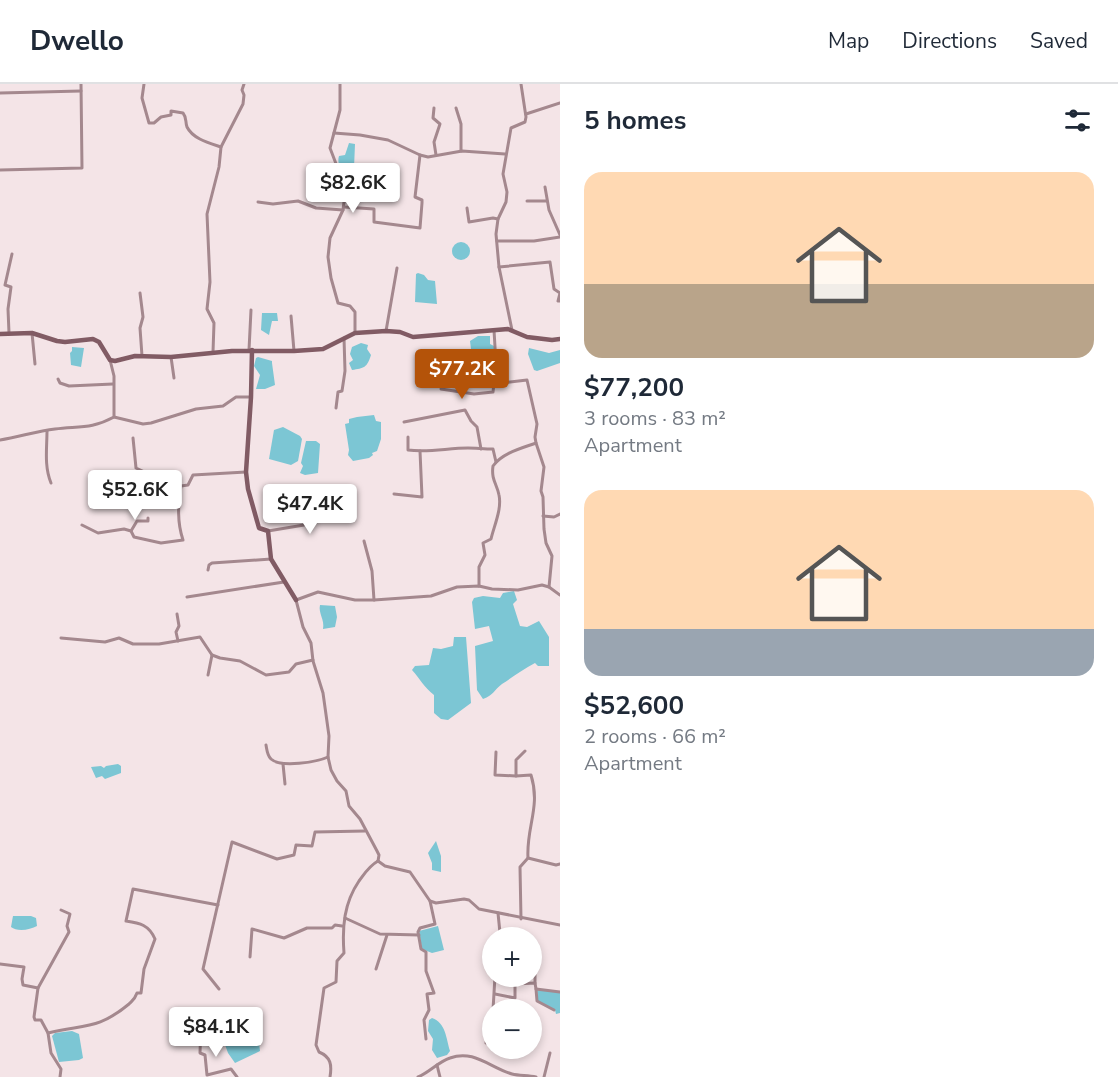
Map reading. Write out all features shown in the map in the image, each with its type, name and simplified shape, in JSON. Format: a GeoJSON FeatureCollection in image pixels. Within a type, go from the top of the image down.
{"type":"FeatureCollection","features":[{"type":"Feature","properties":{"kind":"street"},"geometry":{"type":"LineString","coordinates":[[0,170],[82,168],[81,84]]}},
{"type":"Feature","properties":{"kind":"street"},"geometry":{"type":"LineString","coordinates":[[144,84],[142,98],[149,123],[171,115],[171,111],[183,113],[187,127],[194,135],[220,147]]}},
{"type":"Feature","properties":{"kind":"street"},"geometry":{"type":"LineString","coordinates":[[213,352],[214,322],[207,309],[210,282],[207,220],[211,193],[219,167],[220,147],[243,104],[244,84]]}},
{"type":"Feature","properties":{"kind":"street"},"geometry":{"type":"LineString","coordinates":[[340,84],[340,111],[330,148],[338,169],[346,180],[343,208],[330,238],[328,267],[338,303],[350,306],[355,312],[355,333]]}},
{"type":"Feature","properties":{"kind":"street"},"geometry":{"type":"LineString","coordinates":[[512,330],[499,267],[497,241],[498,219],[503,210],[507,192],[503,174],[511,128],[525,122],[526,114],[521,84]]}},
{"type":"Feature","properties":{"kind":"street"},"geometry":{"type":"LineString","coordinates":[[0,93],[81,91]]}},
{"type":"Feature","properties":{"kind":"street"},"geometry":{"type":"LineString","coordinates":[[526,114],[560,103]]}},
{"type":"Feature","properties":{"kind":"street"},"geometry":{"type":"LineString","coordinates":[[434,108],[433,118],[440,123],[434,142],[435,155]]}},
{"type":"Feature","properties":{"kind":"street"},"geometry":{"type":"LineString","coordinates":[[456,108],[461,124],[461,151]]}},
{"type":"Feature","properties":{"kind":"street"},"geometry":{"type":"LineString","coordinates":[[334,133],[388,140],[428,157],[461,151],[505,154]]}},
{"type":"Feature","properties":{"kind":"street"},"geometry":{"type":"LineString","coordinates":[[258,202],[273,204],[298,201],[316,208],[374,209],[374,222],[420,228],[422,200],[415,197],[420,155]]}},
{"type":"Feature","properties":{"kind":"street"},"geometry":{"type":"LineString","coordinates":[[497,241],[534,241],[560,236],[547,201],[545,187]]}},
{"type":"Feature","properties":{"kind":"street"},"geometry":{"type":"LineString","coordinates":[[527,201],[547,201]]}},
{"type":"Feature","properties":{"kind":"street"},"geometry":{"type":"LineString","coordinates":[[467,208],[469,222],[498,219]]}},
{"type":"Feature","properties":{"kind":"street"},"geometry":{"type":"LineString","coordinates":[[9,333],[8,309],[11,287],[5,285],[12,254]]}},
{"type":"Feature","properties":{"kind":"street"},"geometry":{"type":"LineString","coordinates":[[499,267],[540,261],[550,262],[554,289],[560,293],[558,301],[560,301]]}},
{"type":"Feature","properties":{"kind":"street"},"geometry":{"type":"LineString","coordinates":[[386,331],[397,268]]}},
{"type":"Feature","properties":{"kind":"street"},"geometry":{"type":"LineString","coordinates":[[140,293],[143,317],[140,328],[141,356]]}},
{"type":"Feature","properties":{"kind":"street"},"geometry":{"type":"LineString","coordinates":[[251,310],[251,397],[246,472],[259,528],[268,531],[304,525],[324,514],[346,512]]}},
{"type":"Feature","properties":{"kind":"street"},"geometry":{"type":"LineString","coordinates":[[291,316],[294,351]]}},
{"type":"Feature","properties":{"kind":"street"},"geometry":{"type":"LineString","coordinates":[[441,388],[474,393],[493,392],[495,330]]}},
{"type":"Feature","properties":{"kind":"street"},"geometry":{"type":"LineString","coordinates":[[110,360],[141,356],[171,357],[213,352],[294,351],[323,348],[355,333],[386,331],[400,332],[413,337],[512,330],[540,340],[560,339]]}},
{"type":"Feature","properties":{"kind":"street"},"geometry":{"type":"LineString","coordinates":[[32,333],[35,364]]}},
{"type":"Feature","properties":{"kind":"street"},"geometry":{"type":"LineString","coordinates":[[0,334],[32,333],[57,342],[93,339],[99,342],[110,360],[114,376],[114,417]]}},
{"type":"Feature","properties":{"kind":"street"},"geometry":{"type":"LineString","coordinates":[[336,408],[338,392],[342,391],[345,370],[344,338]]}},
{"type":"Feature","properties":{"kind":"street"},"geometry":{"type":"LineString","coordinates":[[171,357],[174,378]]}},
{"type":"Feature","properties":{"kind":"street"},"geometry":{"type":"LineString","coordinates":[[58,379],[60,383],[69,386],[113,384]]}},
{"type":"Feature","properties":{"kind":"street"},"geometry":{"type":"LineString","coordinates":[[494,380],[502,383],[527,380],[537,424],[536,443],[544,467],[541,491],[543,516],[546,543],[552,556],[549,587]]}},
{"type":"Feature","properties":{"kind":"street"},"geometry":{"type":"LineString","coordinates":[[0,440],[98,425],[114,417],[143,424],[151,423],[196,409],[223,406],[236,397],[251,397]]}},
{"type":"Feature","properties":{"kind":"street"},"geometry":{"type":"LineString","coordinates":[[404,422],[465,410],[471,422],[477,427],[481,449]]}},
{"type":"Feature","properties":{"kind":"street"},"geometry":{"type":"LineString","coordinates":[[47,431],[47,466],[51,483]]}},
{"type":"Feature","properties":{"kind":"street"},"geometry":{"type":"LineString","coordinates":[[408,437],[408,450],[471,447],[494,450],[496,462],[492,471],[494,485],[499,492],[500,504],[491,539],[483,543],[485,555],[479,567],[479,586]]}},
{"type":"Feature","properties":{"kind":"street"},"geometry":{"type":"LineString","coordinates":[[133,438],[136,468],[153,476],[155,480],[176,482],[181,486],[188,485],[193,475],[246,472]]}},
{"type":"Feature","properties":{"kind":"street"},"geometry":{"type":"LineString","coordinates":[[496,462],[517,450],[536,443]]}},
{"type":"Feature","properties":{"kind":"street"},"geometry":{"type":"LineString","coordinates":[[394,494],[422,497],[420,451]]}},
{"type":"Feature","properties":{"kind":"street"},"geometry":{"type":"LineString","coordinates":[[82,525],[98,533],[124,529],[131,531],[134,537],[161,543],[183,540],[179,523],[178,501],[181,486]]}},
{"type":"Feature","properties":{"kind":"street"},"geometry":{"type":"LineString","coordinates":[[543,516],[554,517],[560,514]]}},
{"type":"Feature","properties":{"kind":"street"},"geometry":{"type":"LineString","coordinates":[[131,531],[137,521],[148,521],[148,518]]}},
{"type":"Feature","properties":{"kind":"street"},"geometry":{"type":"LineString","coordinates":[[268,531],[271,560],[296,600],[301,620],[311,643],[313,660],[325,702],[329,736],[328,757],[337,781],[345,791],[349,806],[360,819],[379,855],[378,861],[367,868],[352,891],[342,926],[344,953],[337,961],[336,982],[324,988],[316,1045],[319,1052],[330,1060],[330,1077]]}},
{"type":"Feature","properties":{"kind":"street"},"geometry":{"type":"LineString","coordinates":[[364,541],[372,571],[374,600]]}},
{"type":"Feature","properties":{"kind":"street"},"geometry":{"type":"LineString","coordinates":[[208,570],[212,563],[271,560]]}},
{"type":"Feature","properties":{"kind":"street"},"geometry":{"type":"LineString","coordinates":[[187,597],[284,582]]}},
{"type":"Feature","properties":{"kind":"street"},"geometry":{"type":"LineString","coordinates":[[296,600],[324,592],[355,600],[431,596],[457,587],[479,586],[519,590],[542,585],[560,595]]}},
{"type":"Feature","properties":{"kind":"street"},"geometry":{"type":"LineString","coordinates":[[177,614],[178,641]]}},
{"type":"Feature","properties":{"kind":"street"},"geometry":{"type":"LineString","coordinates":[[61,638],[105,642],[119,638],[133,644],[159,644],[200,637],[212,655],[240,661],[266,675],[289,672],[296,664],[313,660]]}},
{"type":"Feature","properties":{"kind":"street"},"geometry":{"type":"LineString","coordinates":[[208,675],[212,655]]}},
{"type":"Feature","properties":{"kind":"street"},"geometry":{"type":"LineString","coordinates":[[266,745],[268,755],[273,761],[283,764],[315,762],[328,757]]}},
{"type":"Feature","properties":{"kind":"street"},"geometry":{"type":"LineString","coordinates":[[516,776],[516,760],[525,751]]}},
{"type":"Feature","properties":{"kind":"street"},"geometry":{"type":"LineString","coordinates":[[496,752],[495,775],[531,775],[535,786],[534,819],[529,824],[528,858],[520,867],[521,919]]}},
{"type":"Feature","properties":{"kind":"street"},"geometry":{"type":"LineString","coordinates":[[283,764],[285,784]]}},
{"type":"Feature","properties":{"kind":"street"},"geometry":{"type":"LineString","coordinates":[[219,989],[203,969],[232,842],[277,859],[294,855],[296,845],[312,846],[315,832],[365,831]]}},
{"type":"Feature","properties":{"kind":"street"},"geometry":{"type":"LineString","coordinates":[[528,858],[560,864]]}},
{"type":"Feature","properties":{"kind":"street"},"geometry":{"type":"LineString","coordinates":[[378,861],[385,866],[411,872],[430,901],[435,924],[420,928],[419,935],[421,949],[426,952],[426,971],[434,993],[427,994],[429,1010],[424,1020],[426,1039]]}},
{"type":"Feature","properties":{"kind":"street"},"geometry":{"type":"LineString","coordinates":[[48,1033],[94,1026],[116,1015],[134,1000],[137,993],[141,993],[144,969],[155,939],[151,931],[142,924],[126,921],[133,889],[218,905]]}},
{"type":"Feature","properties":{"kind":"street"},"geometry":{"type":"LineString","coordinates":[[430,901],[436,903],[464,899],[469,900],[479,909],[560,925]]}},
{"type":"Feature","properties":{"kind":"street"},"geometry":{"type":"LineString","coordinates":[[60,1077],[61,1069],[51,1053],[48,1033],[41,1020],[35,1020],[33,1017],[38,988],[69,932],[67,926],[70,914],[61,910]]}},
{"type":"Feature","properties":{"kind":"street"},"geometry":{"type":"LineString","coordinates":[[498,913],[498,927]]}},
{"type":"Feature","properties":{"kind":"street"},"geometry":{"type":"LineString","coordinates":[[345,918],[380,934],[419,935]]}},
{"type":"Feature","properties":{"kind":"street"},"geometry":{"type":"LineString","coordinates":[[250,957],[252,929],[284,938],[307,928],[342,926]]}},
{"type":"Feature","properties":{"kind":"street"},"geometry":{"type":"LineString","coordinates":[[376,969],[387,935]]}},
{"type":"Feature","properties":{"kind":"street"},"geometry":{"type":"LineString","coordinates":[[0,964],[24,967],[23,985],[38,988]]}},
{"type":"Feature","properties":{"kind":"street"},"geometry":{"type":"LineString","coordinates":[[494,999],[495,987]]}},
{"type":"Feature","properties":{"kind":"street"},"geometry":{"type":"LineString","coordinates":[[495,994],[515,998],[515,987]]}},
{"type":"Feature","properties":{"kind":"street"},"geometry":{"type":"LineString","coordinates":[[554,1010],[537,1001],[536,989],[560,992]]}},
{"type":"Feature","properties":{"kind":"street"},"geometry":{"type":"LineString","coordinates":[[201,1022],[200,1053],[205,1054],[207,1075],[231,1070],[237,1077]]}},
{"type":"Feature","properties":{"kind":"street"},"geometry":{"type":"LineString","coordinates":[[544,1077],[550,1053]]}},
{"type":"Feature","properties":{"kind":"street"},"geometry":{"type":"LineString","coordinates":[[418,1077],[450,1058],[466,1055],[514,1074],[536,1077]]}},
{"type":"Feature","properties":{"kind":"street"},"geometry":{"type":"LineString","coordinates":[[437,1065],[440,1077]]}},
{"type":"Feature","properties":{"kind":"water"},"geometry":{"type":"Polygon","coordinates":[[[349,143],[355,144],[354,168],[344,173],[338,158],[345,155],[349,143]]]}},
{"type":"Feature","properties":{"kind":"water"},"geometry":{"type":"Polygon","coordinates":[[[457,242],[465,242],[470,247],[468,258],[457,260],[452,255],[452,247],[457,242]]]}},
{"type":"Feature","properties":{"kind":"water"},"geometry":{"type":"Polygon","coordinates":[[[416,274],[424,275],[428,280],[435,281],[437,304],[415,302],[416,274]]]}},
{"type":"Feature","properties":{"kind":"water"},"geometry":{"type":"Polygon","coordinates":[[[262,313],[277,313],[278,321],[272,321],[269,335],[261,330],[262,313]]]}},
{"type":"Feature","properties":{"kind":"water"},"geometry":{"type":"Polygon","coordinates":[[[478,336],[490,336],[490,344],[494,346],[494,365],[473,365],[470,341],[478,336]]]}},
{"type":"Feature","properties":{"kind":"water"},"geometry":{"type":"Polygon","coordinates":[[[361,343],[368,345],[367,349],[371,355],[365,367],[352,370],[349,363],[353,360],[350,354],[352,347],[361,343]]]}},
{"type":"Feature","properties":{"kind":"water"},"geometry":{"type":"Polygon","coordinates":[[[72,347],[84,348],[81,367],[71,365],[72,347]]]}},
{"type":"Feature","properties":{"kind":"water"},"geometry":{"type":"Polygon","coordinates":[[[529,348],[549,353],[560,350],[560,363],[534,370],[528,354],[529,348]]]}},
{"type":"Feature","properties":{"kind":"water"},"geometry":{"type":"Polygon","coordinates":[[[258,357],[272,361],[275,385],[265,389],[256,389],[260,375],[254,366],[258,357]]]}},
{"type":"Feature","properties":{"kind":"water"},"geometry":{"type":"Polygon","coordinates":[[[374,415],[376,421],[381,422],[381,439],[377,451],[369,458],[353,461],[348,455],[345,424],[349,423],[349,419],[374,415]]]}},
{"type":"Feature","properties":{"kind":"water"},"geometry":{"type":"Polygon","coordinates":[[[283,427],[302,439],[298,461],[291,465],[269,459],[274,430],[283,427]]]}},
{"type":"Feature","properties":{"kind":"water"},"geometry":{"type":"Polygon","coordinates":[[[306,441],[316,441],[320,444],[318,473],[305,475],[300,473],[306,441]]]}},
{"type":"Feature","properties":{"kind":"water"},"geometry":{"type":"Polygon","coordinates":[[[295,486],[318,488],[321,513],[304,522],[299,509],[294,506],[295,486]]]}},
{"type":"Feature","properties":{"kind":"water"},"geometry":{"type":"Polygon","coordinates":[[[514,591],[517,600],[513,604],[520,626],[527,627],[539,621],[549,637],[549,666],[538,666],[535,663],[483,699],[477,690],[475,646],[493,641],[489,626],[475,629],[472,602],[474,598],[483,596],[500,598],[503,593],[514,591]]]}},
{"type":"Feature","properties":{"kind":"water"},"geometry":{"type":"Polygon","coordinates":[[[320,605],[335,606],[337,617],[335,627],[323,629],[320,605]]]}},
{"type":"Feature","properties":{"kind":"water"},"geometry":{"type":"Polygon","coordinates":[[[454,637],[466,637],[471,703],[448,720],[441,719],[434,713],[434,695],[412,670],[415,666],[429,665],[433,648],[453,646],[454,637]]]}},
{"type":"Feature","properties":{"kind":"water"},"geometry":{"type":"Polygon","coordinates":[[[118,764],[121,766],[121,773],[105,779],[102,776],[96,778],[91,767],[104,768],[118,764]]]}},
{"type":"Feature","properties":{"kind":"water"},"geometry":{"type":"Polygon","coordinates":[[[436,841],[441,856],[441,872],[432,870],[428,853],[436,841]]]}},
{"type":"Feature","properties":{"kind":"water"},"geometry":{"type":"Polygon","coordinates":[[[13,916],[36,918],[37,926],[24,930],[14,929],[11,927],[13,916]]]}},
{"type":"Feature","properties":{"kind":"water"},"geometry":{"type":"Polygon","coordinates":[[[438,926],[444,950],[432,953],[422,949],[419,931],[438,926]]]}},
{"type":"Feature","properties":{"kind":"water"},"geometry":{"type":"Polygon","coordinates":[[[537,990],[560,992],[560,1013],[556,1014],[555,1010],[542,1003],[542,999],[538,999],[537,990]]]}},
{"type":"Feature","properties":{"kind":"water"},"geometry":{"type":"Polygon","coordinates":[[[432,1018],[443,1027],[450,1051],[447,1055],[437,1058],[432,1050],[433,1039],[428,1031],[429,1020],[432,1018]]]}},
{"type":"Feature","properties":{"kind":"water"},"geometry":{"type":"Polygon","coordinates":[[[251,1024],[258,1035],[260,1051],[235,1063],[223,1039],[240,1032],[251,1024]]]}},
{"type":"Feature","properties":{"kind":"water"},"geometry":{"type":"Polygon","coordinates":[[[72,1031],[79,1034],[83,1058],[59,1062],[52,1036],[55,1033],[72,1031]]]}}]}
